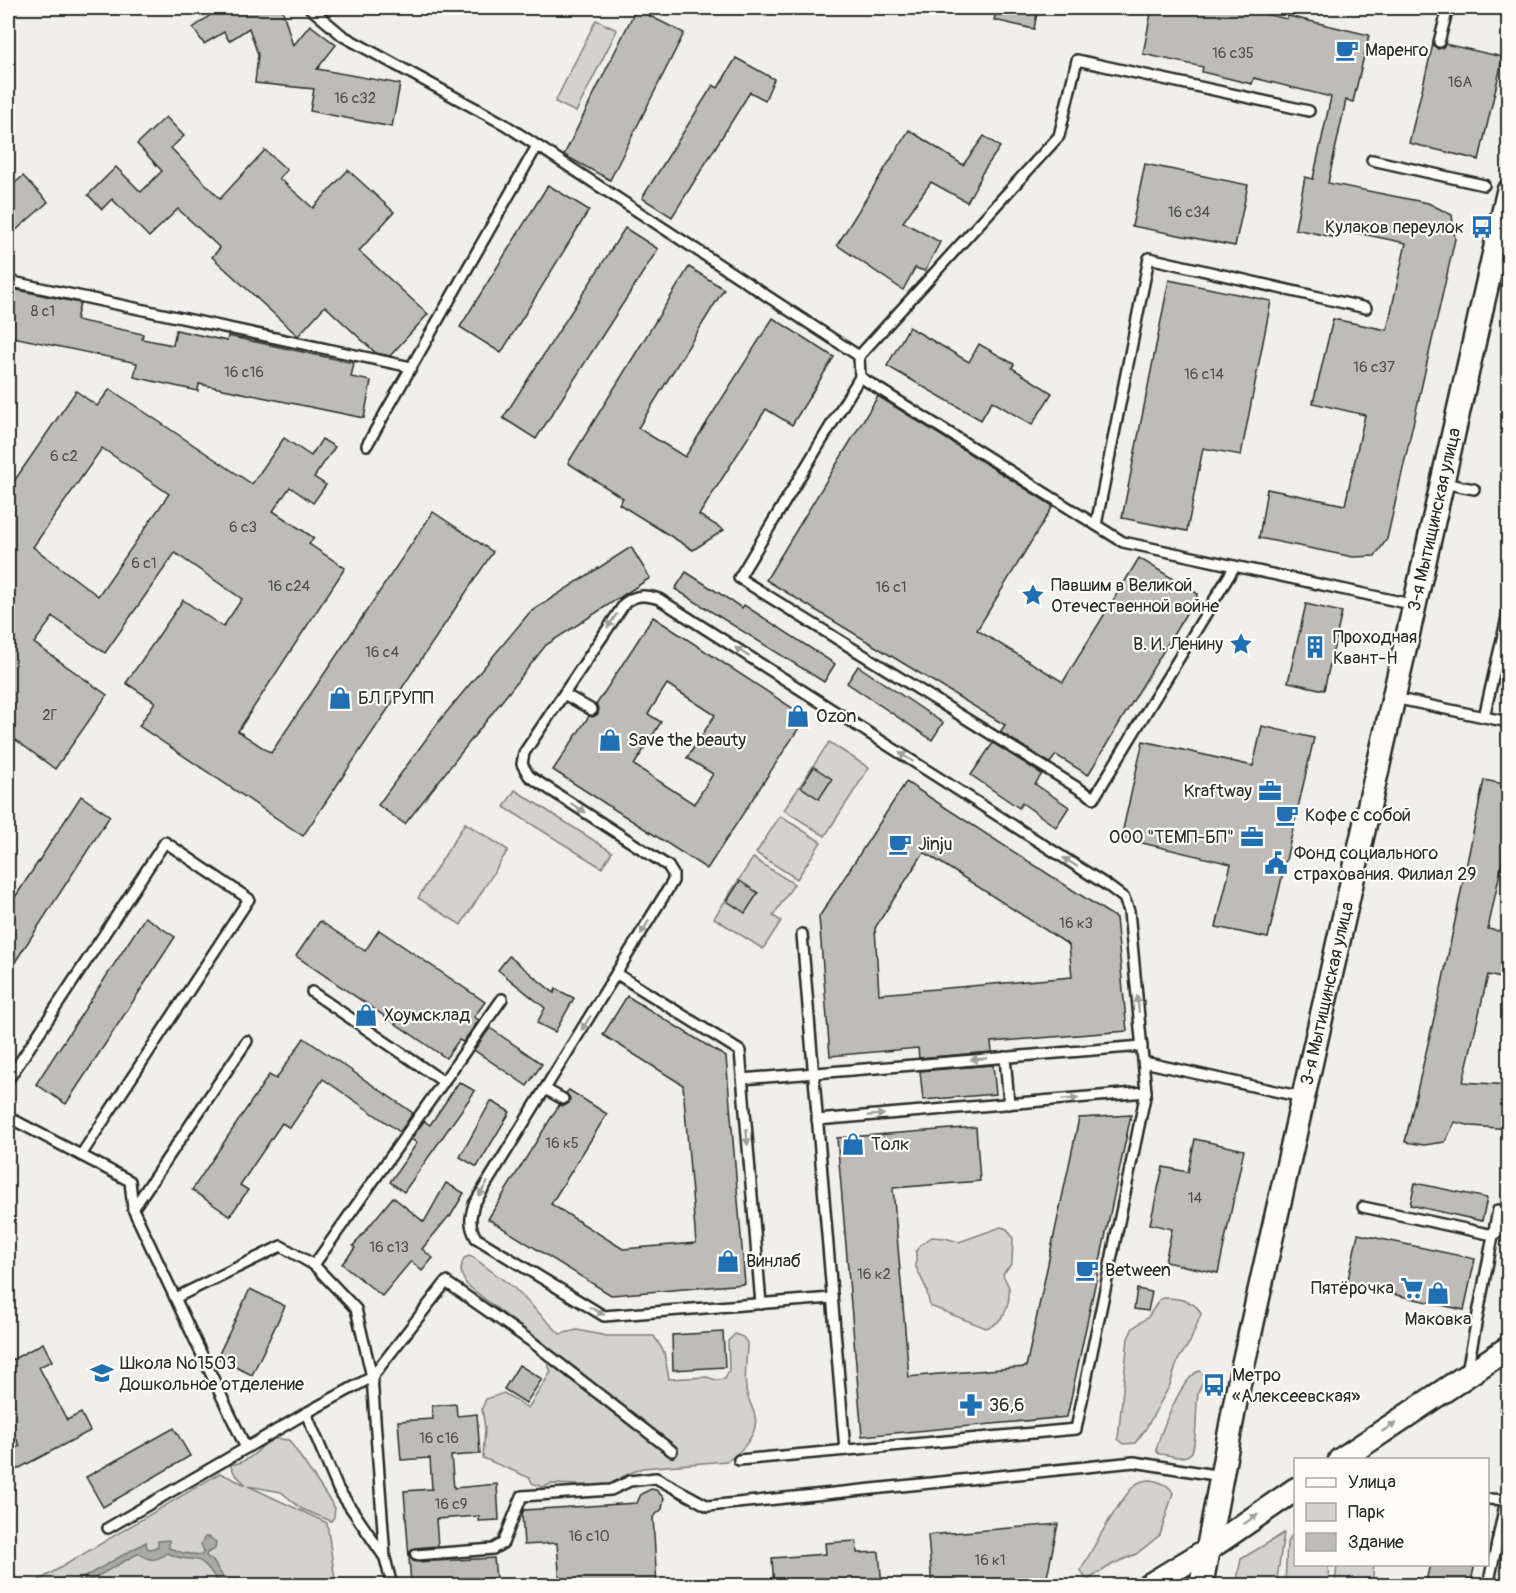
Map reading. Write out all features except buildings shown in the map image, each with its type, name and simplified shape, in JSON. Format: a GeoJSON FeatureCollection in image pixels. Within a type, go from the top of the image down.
{"type":"FeatureCollection","features":[{"type":"Feature","properties":{"kind":"street","name":"3-я Мытищинская улица"},"geometry":{"type":"LineString","coordinates":[[1201,1586],[1240,1377],[1443,483],[1503,242],[1509,192]]}},
{"type":"Feature","properties":{"kind":"street"},"geometry":{"type":"LineString","coordinates":[[1343,1458],[1509,1348]]}},
{"type":"Feature","properties":{"kind":"street"},"geometry":{"type":"LineString","coordinates":[[1148,1586],[1208,1550],[1294,1491]]}},
{"type":"Feature","properties":{"kind":"lane"},"geometry":{"type":"LineString","coordinates":[[310,8],[343,36],[504,124],[859,356]]}},
{"type":"Feature","properties":{"kind":"lane"},"geometry":{"type":"LineString","coordinates":[[1438,42],[1448,8]]}},
{"type":"Feature","properties":{"kind":"lane"},"geometry":{"type":"LineString","coordinates":[[1235,566],[1094,798],[739,578],[860,377],[859,356],[1059,136],[1077,60],[1310,111]]}},
{"type":"Feature","properties":{"kind":"lane"},"geometry":{"type":"LineString","coordinates":[[367,446],[537,146]]}},
{"type":"Feature","properties":{"kind":"lane"},"geometry":{"type":"LineString","coordinates":[[1372,160],[1484,185]]}},
{"type":"Feature","properties":{"kind":"lane"},"geometry":{"type":"LineString","coordinates":[[1096,525],[1149,258],[1366,308]]}},
{"type":"Feature","properties":{"kind":"lane"},"geometry":{"type":"LineString","coordinates":[[8,281],[411,368]]}},
{"type":"Feature","properties":{"kind":"lane"},"geometry":{"type":"LineString","coordinates":[[860,377],[1123,542],[1415,605]]}},
{"type":"Feature","properties":{"kind":"lane"},"geometry":{"type":"LineString","coordinates":[[1443,483],[1474,489]]}},
{"type":"Feature","properties":{"kind":"lane"},"geometry":{"type":"LineString","coordinates":[[739,1460],[1076,1429],[1146,1092],[1129,911],[1127,903],[1120,894],[659,599],[646,595],[639,596],[625,603],[524,753],[522,764],[529,776],[668,866],[673,874],[671,886],[474,1204],[470,1223],[476,1238],[604,1316],[832,1298]]}},
{"type":"Feature","properties":{"kind":"lane"},"geometry":{"type":"LineString","coordinates":[[1484,717],[1509,613]]}},
{"type":"Feature","properties":{"kind":"lane"},"geometry":{"type":"LineString","coordinates":[[564,694],[592,710]]}},
{"type":"Feature","properties":{"kind":"lane"},"geometry":{"type":"LineString","coordinates":[[1394,698],[1509,722]]}},
{"type":"Feature","properties":{"kind":"lane"},"geometry":{"type":"LineString","coordinates":[[8,1080],[165,842],[249,899],[81,1155]]}},
{"type":"Feature","properties":{"kind":"lane"},"geometry":{"type":"LineString","coordinates":[[802,934],[845,1450]]}},
{"type":"Feature","properties":{"kind":"lane"},"geometry":{"type":"LineString","coordinates":[[617,974],[737,1048],[741,1054],[761,1304]]}},
{"type":"Feature","properties":{"kind":"lane"},"geometry":{"type":"LineString","coordinates":[[312,992],[444,1082]]}},
{"type":"Feature","properties":{"kind":"lane"},"geometry":{"type":"LineString","coordinates":[[314,1265],[502,999]]}},
{"type":"Feature","properties":{"kind":"lane"},"geometry":{"type":"LineString","coordinates":[[133,1209],[247,1041]]}},
{"type":"Feature","properties":{"kind":"lane"},"geometry":{"type":"LineString","coordinates":[[742,1079],[1142,1046]]}},
{"type":"Feature","properties":{"kind":"lane"},"geometry":{"type":"LineString","coordinates":[[1005,1057],[1009,1104]]}},
{"type":"Feature","properties":{"kind":"lane"},"geometry":{"type":"LineString","coordinates":[[1144,1062],[1302,1097]]}},
{"type":"Feature","properties":{"kind":"lane"},"geometry":{"type":"LineString","coordinates":[[545,1089],[563,1099]]}},
{"type":"Feature","properties":{"kind":"lane"},"geometry":{"type":"LineString","coordinates":[[817,1120],[1146,1092]]}},
{"type":"Feature","properties":{"kind":"lane"},"geometry":{"type":"LineString","coordinates":[[8,1117],[130,1181],[133,1209],[246,1448]]}},
{"type":"Feature","properties":{"kind":"lane"},"geometry":{"type":"LineString","coordinates":[[1363,1207],[1493,1235],[1509,1225]]}},
{"type":"Feature","properties":{"kind":"lane"},"geometry":{"type":"LineString","coordinates":[[1466,1376],[1498,1210]]}},
{"type":"Feature","properties":{"kind":"lane"},"geometry":{"type":"LineString","coordinates":[[175,1298],[281,1245],[314,1265],[356,1309],[372,1377],[385,1558],[392,1586]]}},
{"type":"Feature","properties":{"kind":"lane"},"geometry":{"type":"LineString","coordinates":[[108,1528],[372,1377],[446,1282],[532,1342],[672,1451]]}},
{"type":"Feature","properties":{"kind":"lane"},"geometry":{"type":"LineString","coordinates":[[306,1413],[338,1489],[385,1558]]}},
{"type":"Feature","properties":{"kind":"lane"},"geometry":{"type":"LineString","coordinates":[[416,1556],[493,1550],[503,1543],[522,1496],[611,1490],[630,1481],[656,1478],[708,1506],[1134,1462],[1221,1476]]}},
{"type":"Feature","properties":{"kind":"lane"},"geometry":{"type":"LineString","coordinates":[[1488,1586],[1507,1500],[1489,1499]]}},
{"type":"Feature","properties":{"kind":"green space"},"geometry":{"type":"Polygon","coordinates":[[[596,20],[617,30],[576,112],[555,102],[596,20]]]}},
{"type":"Feature","properties":{"kind":"green space"},"geometry":{"type":"Polygon","coordinates":[[[829,742],[869,768],[825,836],[784,810],[829,742]]]}},
{"type":"Feature","properties":{"kind":"green space"},"geometry":{"type":"Polygon","coordinates":[[[515,790],[612,852],[602,868],[504,807],[515,790]]]}},
{"type":"Feature","properties":{"kind":"green space"},"geometry":{"type":"Polygon","coordinates":[[[780,816],[821,842],[797,879],[756,853],[780,816]]]}},
{"type":"Feature","properties":{"kind":"green space"},"geometry":{"type":"Polygon","coordinates":[[[465,823],[508,850],[461,925],[418,898],[465,823]]]}},
{"type":"Feature","properties":{"kind":"green space"},"geometry":{"type":"Polygon","coordinates":[[[753,858],[794,884],[773,916],[781,921],[763,949],[714,918],[753,858]]]}},
{"type":"Feature","properties":{"kind":"green space"},"geometry":{"type":"Polygon","coordinates":[[[1001,1227],[1007,1229],[1013,1238],[1012,1263],[1003,1274],[1009,1294],[1007,1306],[998,1322],[986,1328],[930,1306],[926,1288],[916,1267],[916,1251],[920,1245],[932,1237],[959,1242],[1001,1227]]]}},
{"type":"Feature","properties":{"kind":"green space"},"geometry":{"type":"Polygon","coordinates":[[[469,1256],[514,1288],[560,1334],[577,1330],[607,1336],[654,1336],[664,1352],[669,1379],[707,1377],[716,1380],[725,1379],[729,1370],[728,1341],[735,1334],[743,1337],[747,1343],[746,1389],[756,1422],[752,1436],[738,1453],[727,1461],[642,1468],[613,1484],[604,1486],[552,1484],[542,1487],[532,1483],[530,1478],[483,1458],[485,1429],[482,1408],[486,1399],[504,1393],[528,1408],[551,1372],[538,1341],[467,1285],[461,1269],[464,1258],[469,1256]]]}},
{"type":"Feature","properties":{"kind":"green space"},"geometry":{"type":"Polygon","coordinates":[[[1160,1299],[1191,1303],[1201,1314],[1190,1342],[1178,1360],[1170,1385],[1145,1430],[1135,1443],[1124,1444],[1118,1439],[1128,1338],[1133,1328],[1148,1317],[1160,1299]]]}},
{"type":"Feature","properties":{"kind":"green space"},"geometry":{"type":"Polygon","coordinates":[[[1199,1371],[1205,1375],[1198,1393],[1192,1452],[1185,1457],[1159,1454],[1156,1450],[1173,1406],[1185,1384],[1199,1371]]]}},
{"type":"Feature","properties":{"kind":"green space"},"geometry":{"type":"Polygon","coordinates":[[[1508,1398],[1508,1423],[1502,1417],[1499,1409],[1508,1398]]]}},
{"type":"Feature","properties":{"kind":"green space"},"geometry":{"type":"Polygon","coordinates":[[[270,1438],[289,1440],[335,1508],[334,1517],[331,1521],[302,1509],[281,1492],[248,1486],[327,1523],[335,1580],[302,1586],[31,1585],[220,1473],[246,1485],[230,1465],[252,1456],[270,1438]]]}},
{"type":"Feature","properties":{"kind":"green space"},"geometry":{"type":"Polygon","coordinates":[[[1151,1480],[1166,1485],[1173,1493],[1160,1535],[1136,1554],[1113,1564],[1089,1579],[1085,1578],[1081,1570],[1120,1504],[1136,1484],[1151,1480]]]}},
{"type":"Feature","properties":{"kind":"green space"},"geometry":{"type":"Polygon","coordinates":[[[1294,1532],[1294,1566],[1328,1566],[1329,1585],[1285,1585],[1287,1542],[1294,1532]]]}},
{"type":"Feature","properties":{"kind":"green space"},"geometry":{"type":"Polygon","coordinates":[[[1284,1533],[1276,1585],[1236,1585],[1241,1559],[1284,1533]]]}},
{"type":"Feature","properties":{"kind":"green space"},"geometry":{"type":"Polygon","coordinates":[[[1337,1566],[1374,1566],[1372,1585],[1335,1585],[1337,1566]]]}},
{"type":"Feature","properties":{"kind":"shaded area"},"geometry":{"type":"Polygon","coordinates":[[[205,1537],[216,1542],[215,1549],[206,1556],[213,1561],[228,1585],[209,1585],[218,1582],[211,1571],[200,1561],[184,1559],[167,1553],[160,1558],[153,1559],[146,1558],[139,1553],[82,1585],[79,1580],[146,1542],[147,1548],[151,1549],[158,1546],[158,1541],[169,1540],[169,1548],[183,1553],[202,1555],[204,1551],[201,1544],[205,1537]]]}},
{"type":"Feature","properties":{"kind":"place","name":"Маренго"},"geometry":{"type":"Point","coordinates":[1347,50]}},
{"type":"Feature","properties":{"kind":"place","name":"Кулаков переулок"},"geometry":{"type":"Point","coordinates":[1482,227]}},
{"type":"Feature","properties":{"kind":"place","name":"Павшим в Великой Отечественной войне"},"geometry":{"type":"Point","coordinates":[1033,595]}},
{"type":"Feature","properties":{"kind":"place","name":"В. И. Ленину"},"geometry":{"type":"Point","coordinates":[1241,644]}},
{"type":"Feature","properties":{"kind":"place","name":"Проходная Квант-Н"},"geometry":{"type":"Point","coordinates":[1315,647]}},
{"type":"Feature","properties":{"kind":"place","name":"БЛ ГРУПП"},"geometry":{"type":"Point","coordinates":[340,698]}},
{"type":"Feature","properties":{"kind":"place","name":"Ozon"},"geometry":{"type":"Point","coordinates":[798,716]}},
{"type":"Feature","properties":{"kind":"place","name":"Save the beauty"},"geometry":{"type":"Point","coordinates":[610,740]}},
{"type":"Feature","properties":{"kind":"place","name":"Kraftway"},"geometry":{"type":"Point","coordinates":[1270,791]}},
{"type":"Feature","properties":{"kind":"place","name":"Кофе с собой"},"geometry":{"type":"Point","coordinates":[1287,815]}},
{"type":"Feature","properties":{"kind":"place","name":"ООО \"ТЕМП-БП\""},"geometry":{"type":"Point","coordinates":[1252,837]}},
{"type":"Feature","properties":{"kind":"place","name":"Jinju"},"geometry":{"type":"Point","coordinates":[900,844]}},
{"type":"Feature","properties":{"kind":"place","name":"Фонд социального страхования. Филиал 29"},"geometry":{"type":"Point","coordinates":[1276,863]}},
{"type":"Feature","properties":{"kind":"place","name":"Хоумсклад"},"geometry":{"type":"Point","coordinates":[366,1015]}},
{"type":"Feature","properties":{"kind":"place","name":"Толк"},"geometry":{"type":"Point","coordinates":[853,1144]}},
{"type":"Feature","properties":{"kind":"place","name":"Винлаб"},"geometry":{"type":"Point","coordinates":[728,1261]}},
{"type":"Feature","properties":{"kind":"place","name":"Between"},"geometry":{"type":"Point","coordinates":[1087,1270]}},
{"type":"Feature","properties":{"kind":"place","name":"Пятёрочка"},"geometry":{"type":"Point","coordinates":[1412,1288]}},
{"type":"Feature","properties":{"kind":"place","name":"Маковка"},"geometry":{"type":"Point","coordinates":[1438,1293]}},
{"type":"Feature","properties":{"kind":"place","name":"Школа №1503 Дошкольное отделение"},"geometry":{"type":"Point","coordinates":[102,1373]}},
{"type":"Feature","properties":{"kind":"place","name":"Метро «Алексеевская»"},"geometry":{"type":"Point","coordinates":[1214,1385]}},
{"type":"Feature","properties":{"kind":"place","name":"36,6"},"geometry":{"type":"Point","coordinates":[971,1405]}}]}
